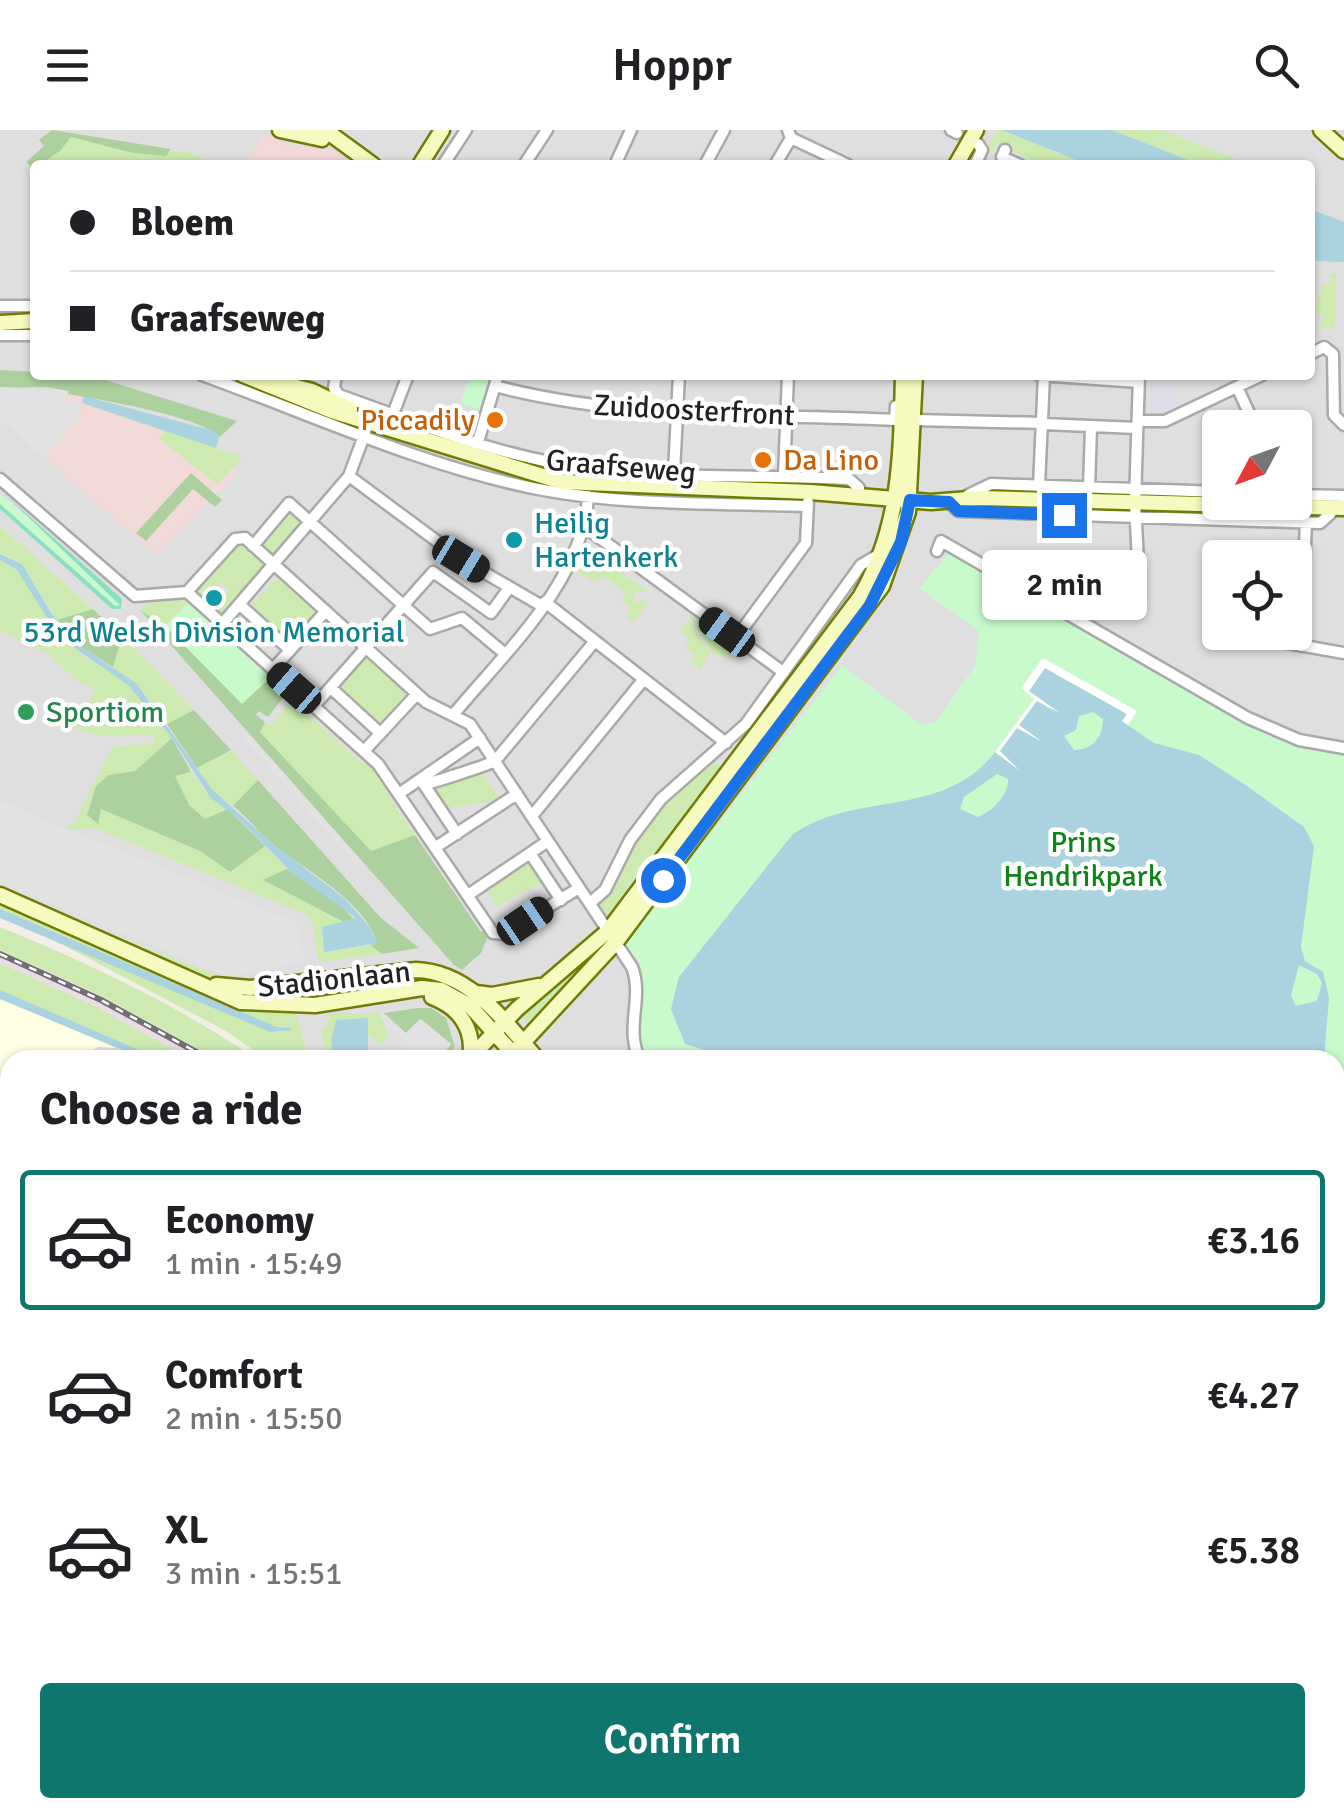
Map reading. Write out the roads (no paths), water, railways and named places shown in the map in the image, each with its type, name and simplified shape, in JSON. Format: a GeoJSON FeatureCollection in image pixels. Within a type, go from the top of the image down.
{"type":"FeatureCollection","features":[{"type":"Feature","properties":{"kind":"main road"},"geometry":{"type":"LineString","coordinates":[[280,130],[306,132],[338,142],[366,160]]}},
{"type":"Feature","properties":{"kind":"main road"},"geometry":{"type":"LineString","coordinates":[[423,160],[442,130]]}},
{"type":"Feature","properties":{"kind":"main road"},"geometry":{"type":"LineString","coordinates":[[1321,130],[1344,152]]}},
{"type":"Feature","properties":{"kind":"main road"},"geometry":{"type":"LineString","coordinates":[[960,160],[980,137]]}},
{"type":"Feature","properties":{"kind":"main road"},"geometry":{"type":"LineString","coordinates":[[969,160],[980,137]]}},
{"type":"Feature","properties":{"kind":"main road"},"geometry":{"type":"LineString","coordinates":[[0,320],[30,320]]}},
{"type":"Feature","properties":{"kind":"main road"},"geometry":{"type":"LineString","coordinates":[[318,396],[320,380]]}},
{"type":"Feature","properties":{"kind":"main road"},"geometry":{"type":"LineString","coordinates":[[477,1050],[544,984],[616,943],[860,597],[884,552],[904,496],[899,380]]}},
{"type":"Feature","properties":{"kind":"main road"},"geometry":{"type":"LineString","coordinates":[[519,1050],[616,943],[870,605],[901,542],[915,380]]}},
{"type":"Feature","properties":{"kind":"main road","name":"Graafseweg"},"geometry":{"type":"LineString","coordinates":[[286,384],[494,472],[538,474],[592,490],[809,499],[975,497],[1202,509]]}},
{"type":"Feature","properties":{"kind":"main road","name":"Graafseweg"},"geometry":{"type":"LineString","coordinates":[[318,396],[334,417],[378,424]]}},
{"type":"Feature","properties":{"kind":"main road","name":"Graafseweg"},"geometry":{"type":"LineString","coordinates":[[809,499],[859,488],[949,502],[975,497]]}},
{"type":"Feature","properties":{"kind":"main road","name":"Stadionlaan"},"geometry":{"type":"LineString","coordinates":[[0,895],[241,1002],[275,1007],[426,988],[455,996],[499,1027]]}},
{"type":"Feature","properties":{"kind":"main road","name":"Stadionlaan"},"geometry":{"type":"LineString","coordinates":[[206,984],[250,988],[416,970],[450,976],[475,992],[499,1027]]}},
{"type":"Feature","properties":{"kind":"main road"},"geometry":{"type":"LineString","coordinates":[[475,992],[492,995],[544,984]]}},
{"type":"Feature","properties":{"kind":"main road"},"geometry":{"type":"LineString","coordinates":[[407,992],[435,998],[458,1012],[469,1034],[469,1050]]}},
{"type":"Feature","properties":{"kind":"main road"},"geometry":{"type":"LineString","coordinates":[[499,1027],[513,1050]]}},
{"type":"Feature","properties":{"kind":"street"},"geometry":{"type":"LineString","coordinates":[[446,160],[466,130]]}},
{"type":"Feature","properties":{"kind":"street"},"geometry":{"type":"LineString","coordinates":[[527,160],[546,130]]}},
{"type":"Feature","properties":{"kind":"street"},"geometry":{"type":"LineString","coordinates":[[617,160],[631,130]]}},
{"type":"Feature","properties":{"kind":"street"},"geometry":{"type":"LineString","coordinates":[[709,160],[724,130]]}},
{"type":"Feature","properties":{"kind":"street"},"geometry":{"type":"LineString","coordinates":[[777,160],[790,134],[837,160]]}},
{"type":"Feature","properties":{"kind":"street"},"geometry":{"type":"LineString","coordinates":[[1005,150],[1002,157],[1009,160]]}},
{"type":"Feature","properties":{"kind":"street"},"geometry":{"type":"LineString","coordinates":[[0,306],[30,318]]}},
{"type":"Feature","properties":{"kind":"street"},"geometry":{"type":"LineString","coordinates":[[0,334],[30,322]]}},
{"type":"Feature","properties":{"kind":"street"},"geometry":{"type":"LineString","coordinates":[[1315,352],[1324,348],[1333,354],[1334,415],[1344,425]]}},
{"type":"Feature","properties":{"kind":"street","name":"Graafseweg"},"geometry":{"type":"LineString","coordinates":[[218,380],[334,417],[364,434],[494,472],[592,490]]}},
{"type":"Feature","properties":{"kind":"street"},"geometry":{"type":"LineString","coordinates":[[318,396],[332,380]]}},
{"type":"Feature","properties":{"kind":"street"},"geometry":{"type":"LineString","coordinates":[[393,414],[406,380]]}},
{"type":"Feature","properties":{"kind":"street"},"geometry":{"type":"LineString","coordinates":[[477,444],[496,380]]}},
{"type":"Feature","properties":{"kind":"street","name":"Zuidoosterfront"},"geometry":{"type":"LineString","coordinates":[[496,380],[567,402],[895,420],[899,380]]}},
{"type":"Feature","properties":{"kind":"street"},"geometry":{"type":"LineString","coordinates":[[674,472],[679,380]]}},
{"type":"Feature","properties":{"kind":"street"},"geometry":{"type":"LineString","coordinates":[[784,476],[788,380]]}},
{"type":"Feature","properties":{"kind":"street"},"geometry":{"type":"LineString","coordinates":[[1039,486],[1042,380]]}},
{"type":"Feature","properties":{"kind":"street"},"geometry":{"type":"LineString","coordinates":[[1117,380],[1142,382],[1135,504],[1139,582]]}},
{"type":"Feature","properties":{"kind":"street"},"geometry":{"type":"LineString","coordinates":[[914,420],[1091,426],[1165,421],[1252,380]]}},
{"type":"Feature","properties":{"kind":"street"},"geometry":{"type":"LineString","coordinates":[[1237,387],[1248,410]]}},
{"type":"Feature","properties":{"kind":"street","name":"Graafseweg"},"geometry":{"type":"LineString","coordinates":[[318,396],[339,394],[477,444],[572,466],[849,479],[859,488]]}},
{"type":"Feature","properties":{"kind":"street"},"geometry":{"type":"LineString","coordinates":[[1088,488],[1091,426]]}},
{"type":"Feature","properties":{"kind":"street"},"geometry":{"type":"LineString","coordinates":[[223,623],[349,476],[364,434]]}},
{"type":"Feature","properties":{"kind":"street"},"geometry":{"type":"LineString","coordinates":[[349,476],[461,559],[543,604],[726,743]]}},
{"type":"Feature","properties":{"kind":"street"},"geometry":{"type":"LineString","coordinates":[[0,479],[135,596],[188,592],[235,539],[245,538],[417,694],[470,724],[636,976],[631,1032],[637,1050]]}},
{"type":"Feature","properties":{"kind":"street","name":"Graafseweg"},"geometry":{"type":"LineString","coordinates":[[975,497],[991,484],[1088,488],[1135,504]]}},
{"type":"Feature","properties":{"kind":"street"},"geometry":{"type":"LineString","coordinates":[[452,716],[543,604],[586,528],[592,490]]}},
{"type":"Feature","properties":{"kind":"street","name":"Graafseweg"},"geometry":{"type":"LineString","coordinates":[[949,502],[958,511],[1135,504],[1202,495]]}},
{"type":"Feature","properties":{"kind":"street"},"geometry":{"type":"LineString","coordinates":[[1312,495],[1344,496]]}},
{"type":"Feature","properties":{"kind":"street"},"geometry":{"type":"LineString","coordinates":[[736,638],[806,543],[809,499]]}},
{"type":"Feature","properties":{"kind":"street"},"geometry":{"type":"LineString","coordinates":[[253,546],[289,503],[430,629],[462,618],[504,652]]}},
{"type":"Feature","properties":{"kind":"street","name":"Graafseweg"},"geometry":{"type":"LineString","coordinates":[[1299,520],[1320,523],[1335,511]]}},
{"type":"Feature","properties":{"kind":"street"},"geometry":{"type":"LineString","coordinates":[[1304,540],[1306,521]]}},
{"type":"Feature","properties":{"kind":"street"},"geometry":{"type":"LineString","coordinates":[[586,528],[783,672]]}},
{"type":"Feature","properties":{"kind":"street"},"geometry":{"type":"LineString","coordinates":[[937,552],[941,540],[1248,718],[1299,740],[1344,748]]}},
{"type":"Feature","properties":{"kind":"street"},"geometry":{"type":"LineString","coordinates":[[590,903],[605,890],[648,815],[746,724],[842,590],[870,556],[884,552]]}},
{"type":"Feature","properties":{"kind":"street"},"geometry":{"type":"LineString","coordinates":[[314,706],[433,572],[491,613],[509,588]]}},
{"type":"Feature","properties":{"kind":"street"},"geometry":{"type":"LineString","coordinates":[[188,592],[364,751],[400,793],[496,935],[579,888]]}},
{"type":"Feature","properties":{"kind":"street"},"geometry":{"type":"LineString","coordinates":[[240,604],[290,650]]}},
{"type":"Feature","properties":{"kind":"street"},"geometry":{"type":"LineString","coordinates":[[273,669],[326,611]]}},
{"type":"Feature","properties":{"kind":"street"},"geometry":{"type":"LineString","coordinates":[[422,781],[482,769],[495,761],[595,641]]}},
{"type":"Feature","properties":{"kind":"street"},"geometry":{"type":"LineString","coordinates":[[1312,645],[1344,653]]}},
{"type":"Feature","properties":{"kind":"street"},"geometry":{"type":"LineString","coordinates":[[532,816],[644,679]]}},
{"type":"Feature","properties":{"kind":"street"},"geometry":{"type":"LineString","coordinates":[[331,688],[380,733]]}},
{"type":"Feature","properties":{"kind":"street"},"geometry":{"type":"LineString","coordinates":[[364,751],[417,694]]}},
{"type":"Feature","properties":{"kind":"street"},"geometry":{"type":"LineString","coordinates":[[400,793],[480,738]]}},
{"type":"Feature","properties":{"kind":"street"},"geometry":{"type":"LineString","coordinates":[[422,781],[456,834]]}},
{"type":"Feature","properties":{"kind":"street"},"geometry":{"type":"LineString","coordinates":[[436,847],[517,794]]}},
{"type":"Feature","properties":{"kind":"street"},"geometry":{"type":"LineString","coordinates":[[468,895],[548,841]]}},
{"type":"Feature","properties":{"kind":"street"},"geometry":{"type":"LineString","coordinates":[[530,853],[560,900]]}},
{"type":"Feature","properties":{"kind":"water"},"geometry":{"type":"Polygon","coordinates":[[[1002,130],[1112,130],[1188,160],[1077,160],[1002,130]]]}},
{"type":"Feature","properties":{"kind":"water"},"geometry":{"type":"Polygon","coordinates":[[[1315,211],[1344,222],[1344,262],[1315,261],[1315,211]]]}},
{"type":"Feature","properties":{"kind":"water"},"geometry":{"type":"Polygon","coordinates":[[[84,396],[214,431],[220,436],[216,448],[82,403],[84,396]]]}},
{"type":"Feature","properties":{"kind":"water"},"geometry":{"type":"Polygon","coordinates":[[[0,554],[22,564],[51,613],[83,648],[136,683],[212,789],[269,841],[344,898],[369,926],[377,943],[324,952],[322,927],[356,918],[291,872],[239,819],[211,798],[172,738],[128,685],[76,649],[51,624],[17,570],[0,560],[0,554]]]}},
{"type":"Feature","properties":{"kind":"water","name":"Prins Hendrikpark"},"geometry":{"type":"Polygon","coordinates":[[[1045,668],[1127,714],[1123,722],[1154,743],[1199,755],[1304,827],[1314,846],[1301,947],[1305,961],[1323,972],[1329,997],[1325,1050],[705,1050],[685,1044],[671,1009],[679,977],[792,835],[816,821],[950,787],[974,773],[995,752],[1019,770],[999,752],[1017,727],[1040,741],[1019,725],[1037,700],[1058,715],[1029,691],[1045,668]],[[1093,712],[1079,716],[1076,730],[1064,736],[1074,750],[1087,748],[1099,737],[1103,719],[1093,712]],[[997,774],[964,797],[960,809],[978,817],[999,802],[1008,779],[997,774]],[[1299,965],[1291,995],[1296,1006],[1317,1001],[1322,983],[1317,974],[1299,965]]]}},
{"type":"Feature","properties":{"kind":"water"},"geometry":{"type":"Polygon","coordinates":[[[0,909],[291,1030],[270,1032],[0,918],[0,909]]]}},
{"type":"Feature","properties":{"kind":"water"},"geometry":{"type":"Polygon","coordinates":[[[0,990],[139,1050],[122,1050],[0,999],[0,990]]]}},
{"type":"Feature","properties":{"kind":"water"},"geometry":{"type":"Polygon","coordinates":[[[368,1018],[368,1050],[332,1050],[336,1020],[368,1018]]]}},
{"type":"Feature","properties":{"kind":"railway"},"geometry":{"type":"LineString","coordinates":[[0,954],[101,1000],[193,1050]]}},
{"type":"Feature","properties":{"kind":"place","name":"Piccadily"},"geometry":{"type":"Point","coordinates":[495,420]}},
{"type":"Feature","properties":{"kind":"place","name":"Da Lino"},"geometry":{"type":"Point","coordinates":[763,460]}},
{"type":"Feature","properties":{"kind":"place","name":"Heilig Hartenkerk"},"geometry":{"type":"Point","coordinates":[514,540]}},
{"type":"Feature","properties":{"kind":"place","name":"53rd Welsh Division Memorial"},"geometry":{"type":"Point","coordinates":[214,598]}},
{"type":"Feature","properties":{"kind":"place","name":"Sportiom"},"geometry":{"type":"Point","coordinates":[26,712]}}]}
